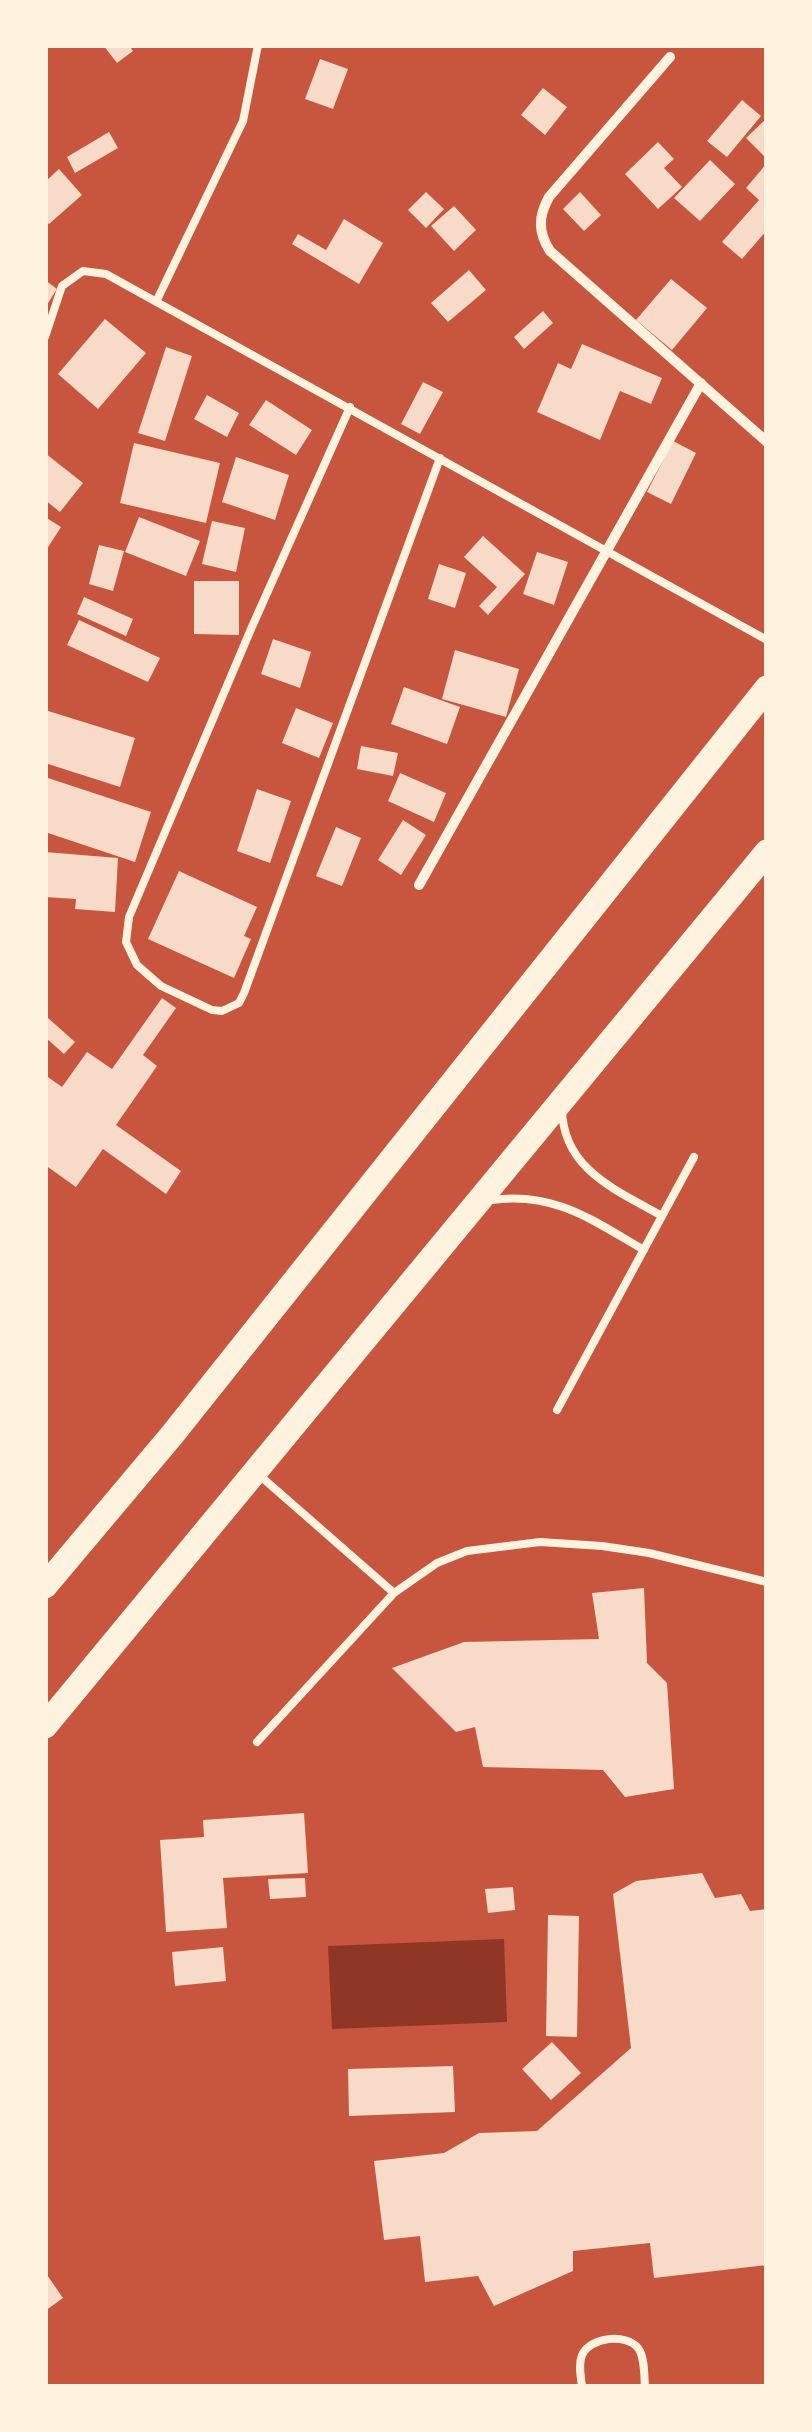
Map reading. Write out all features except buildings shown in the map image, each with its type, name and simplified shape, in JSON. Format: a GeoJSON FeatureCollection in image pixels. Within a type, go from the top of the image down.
{"type":"FeatureCollection","features":[{"type":"Feature","properties":{"kind":"main road"},"geometry":{"type":"LineString","coordinates":[[45,1586],[172,1434],[767,688]]}},
{"type":"Feature","properties":{"kind":"main road"},"geometry":{"type":"LineString","coordinates":[[45,1726],[767,852]]}},
{"type":"Feature","properties":{"kind":"street"},"geometry":{"type":"LineString","coordinates":[[670,57],[549,197],[542,210],[542,239],[550,252],[767,442]]}},
{"type":"Feature","properties":{"kind":"street"},"geometry":{"type":"LineString","coordinates":[[419,885],[701,383]]}},
{"type":"Feature","properties":{"kind":"lane"},"geometry":{"type":"LineString","coordinates":[[156,302],[243,121],[258,45]]}},
{"type":"Feature","properties":{"kind":"lane"},"geometry":{"type":"LineString","coordinates":[[45,337],[62,286],[83,271],[106,274],[767,640]]}},
{"type":"Feature","properties":{"kind":"lane"},"geometry":{"type":"LineString","coordinates":[[350,407],[129,918],[126,942],[138,965],[161,986],[212,1010],[230,1009],[244,993],[440,458]]}},
{"type":"Feature","properties":{"kind":"lane"},"geometry":{"type":"LineString","coordinates":[[562,1099],[562,1122],[569,1145],[580,1162],[596,1177],[662,1216]]}},
{"type":"Feature","properties":{"kind":"lane"},"geometry":{"type":"LineString","coordinates":[[557,1410],[694,1157]]}},
{"type":"Feature","properties":{"kind":"lane"},"geometry":{"type":"LineString","coordinates":[[476,1202],[502,1198],[552,1203],[574,1210],[644,1250]]}},
{"type":"Feature","properties":{"kind":"lane"},"geometry":{"type":"LineString","coordinates":[[255,1471],[394,1594]]}},
{"type":"Feature","properties":{"kind":"lane"},"geometry":{"type":"LineString","coordinates":[[257,1742],[394,1594],[437,1563],[467,1551],[540,1542],[602,1546],[650,1552],[767,1582]]}},
{"type":"Feature","properties":{"kind":"lane"},"geometry":{"type":"LineString","coordinates":[[582,2387],[581,2356],[588,2347],[625,2339],[642,2352],[645,2387]]}},
{"type":"Feature","properties":{"kind":"shaded area"},"geometry":{"type":"Polygon","coordinates":[[[504,1939],[507,2022],[332,2029],[328,1946],[504,1939]]]}}]}
